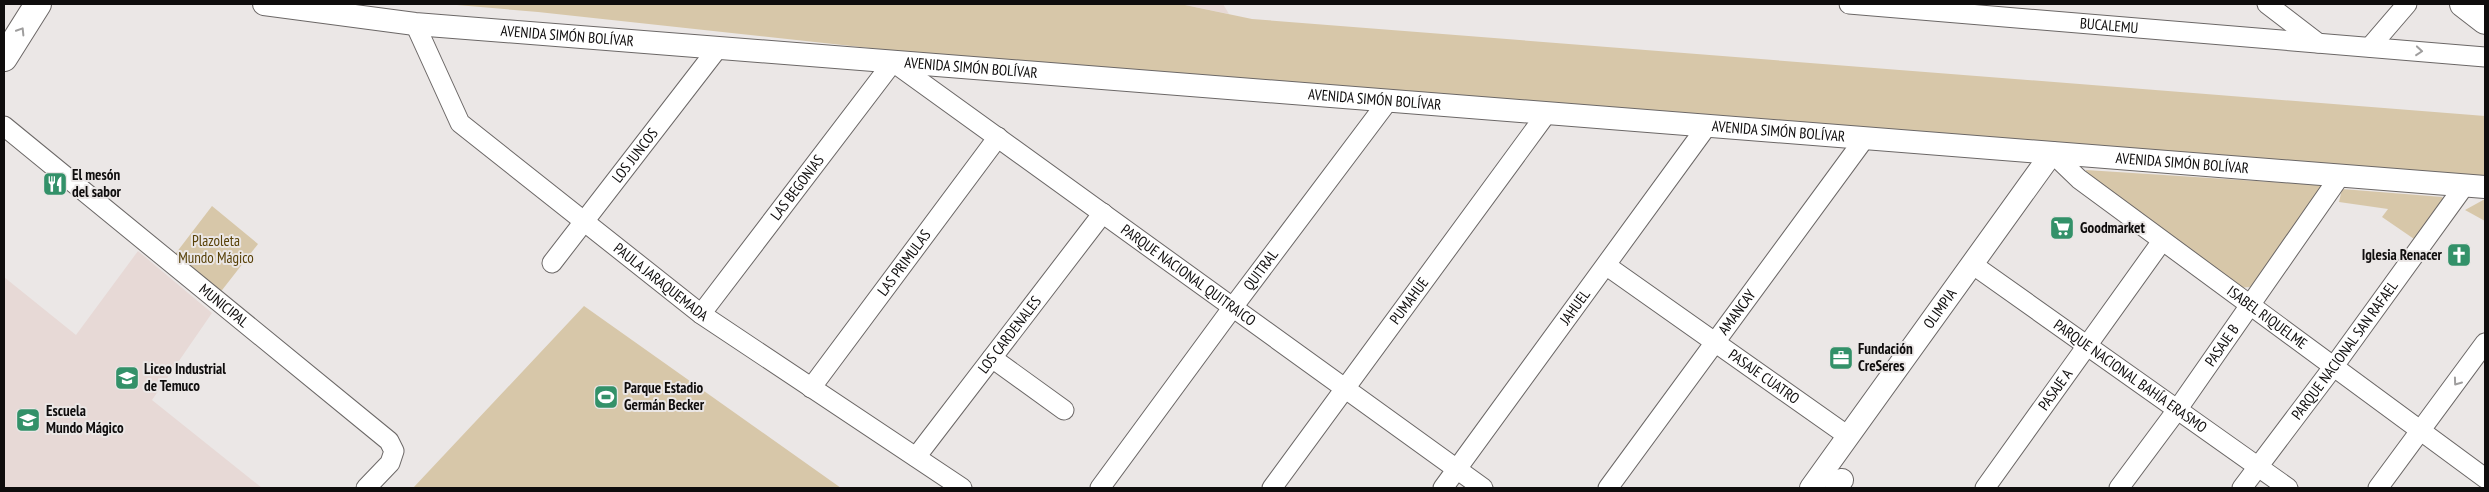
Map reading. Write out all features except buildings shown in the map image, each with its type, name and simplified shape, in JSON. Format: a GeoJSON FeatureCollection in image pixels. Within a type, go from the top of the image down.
{"type":"FeatureCollection","features":[{"type":"Feature","properties":{"kind":"main road"},"geometry":{"type":"LineString","coordinates":[[4,58],[38,4]]}},
{"type":"Feature","properties":{"kind":"main road"},"geometry":{"type":"LineString","coordinates":[[2463,4],[2485,21]]}},
{"type":"Feature","properties":{"kind":"street","name":"AVENIDA SIMÓN BOLÍVAR"},"geometry":{"type":"LineString","coordinates":[[264,4],[415,24],[2475,186]]}},
{"type":"Feature","properties":{"kind":"street","name":"BUCALEMU"},"geometry":{"type":"LineString","coordinates":[[1849,4],[2485,57]]}},
{"type":"Feature","properties":{"kind":"street"},"geometry":{"type":"LineString","coordinates":[[2267,4],[2318,43]]}},
{"type":"Feature","properties":{"kind":"street"},"geometry":{"type":"LineString","coordinates":[[2370,46],[2407,4]]}},
{"type":"Feature","properties":{"kind":"street","name":"PAULA JARAQUEMADA"},"geometry":{"type":"LineString","coordinates":[[415,24],[460,123],[702,314],[962,488]]}},
{"type":"Feature","properties":{"kind":"street","name":"LOS JUNCOS"},"geometry":{"type":"LineString","coordinates":[[552,263],[718,48]]}},
{"type":"Feature","properties":{"kind":"street","name":"PARQUE NACIONAL QUITRAICO"},"geometry":{"type":"LineString","coordinates":[[893,62],[1484,488]]}},
{"type":"Feature","properties":{"kind":"street","name":"LAS BEGONIAS"},"geometry":{"type":"LineString","coordinates":[[702,314],[893,62]]}},
{"type":"Feature","properties":{"kind":"street","name":"QUITRAL"},"geometry":{"type":"LineString","coordinates":[[1100,488],[1388,101]]}},
{"type":"Feature","properties":{"kind":"street","name":"PUMAHUE"},"geometry":{"type":"LineString","coordinates":[[1272,488],[1547,113]]}},
{"type":"Feature","properties":{"kind":"street","name":"MUNICIPAL"},"geometry":{"type":"LineString","coordinates":[[4,126],[389,441],[394,451],[390,463],[366,488]]}},
{"type":"Feature","properties":{"kind":"street","name":"JAHUEL"},"geometry":{"type":"LineString","coordinates":[[1443,488],[1607,266],[1707,126]]}},
{"type":"Feature","properties":{"kind":"street","name":"LAS PRIMULAS"},"geometry":{"type":"LineString","coordinates":[[811,388],[998,137]]}},
{"type":"Feature","properties":{"kind":"street","name":"AMANCAY"},"geometry":{"type":"LineString","coordinates":[[1608,488],[1865,138]]}},
{"type":"Feature","properties":{"kind":"street","name":"ISABEL RIQUELME"},"geometry":{"type":"LineString","coordinates":[[2052,153],[2072,174],[2162,242],[2485,478]]}},
{"type":"Feature","properties":{"kind":"street","name":"OLIMPIA"},"geometry":{"type":"LineString","coordinates":[[1811,488],[1839,481],[1848,436],[2052,153]]}},
{"type":"Feature","properties":{"kind":"street","name":"PASAJE B"},"geometry":{"type":"LineString","coordinates":[[2119,488],[2177,410],[2248,305],[2340,176]]}},
{"type":"Feature","properties":{"kind":"street","name":"PARQUE NACIONAL SAN RAFAEL"},"geometry":{"type":"LineString","coordinates":[[2242,488],[2334,366],[2475,186]]}},
{"type":"Feature","properties":{"kind":"street","name":"LOS CARDENALES"},"geometry":{"type":"LineString","coordinates":[[916,457],[1103,212]]}},
{"type":"Feature","properties":{"kind":"street","name":"PASAJE A"},"geometry":{"type":"LineString","coordinates":[[1985,488],[2162,242]]}},
{"type":"Feature","properties":{"kind":"street","name":"PARQUE NACIONAL BAHÍA ERASMO"},"geometry":{"type":"LineString","coordinates":[[1972,264],[2288,488]]}},
{"type":"Feature","properties":{"kind":"street","name":"PASAJE CUATRO"},"geometry":{"type":"LineString","coordinates":[[1607,266],[1848,436]]}},
{"type":"Feature","properties":{"kind":"street"},"geometry":{"type":"LineString","coordinates":[[2378,488],[2485,343]]}},
{"type":"Feature","properties":{"kind":"street"},"geometry":{"type":"LineString","coordinates":[[992,358],[1064,410]]}},
{"type":"Feature","properties":{"kind":"shaded area"},"geometry":{"type":"Polygon","coordinates":[[[1158,4],[1223,4],[1229,14],[1185,5],[1158,4]]]}},
{"type":"Feature","properties":{"kind":"shaded area","name":"Liceo Industrial de Temuco"},"geometry":{"type":"Polygon","coordinates":[[[138,251],[212,313],[152,400],[262,488],[4,488],[4,277],[76,335],[138,251]]]}},
{"type":"Feature","properties":{"kind":"green space"},"geometry":{"type":"Polygon","coordinates":[[[445,4],[1185,5],[1252,19],[2485,116],[2485,180],[1944,133],[888,50],[538,12],[445,4]]]}},
{"type":"Feature","properties":{"kind":"green space"},"geometry":{"type":"Polygon","coordinates":[[[2086,170],[2320,185],[2324,189],[2251,287],[2238,288],[2085,175],[2086,170]]]}},
{"type":"Feature","properties":{"kind":"green space"},"geometry":{"type":"Polygon","coordinates":[[[2342,189],[2442,197],[2447,203],[2417,241],[2382,217],[2388,209],[2339,202],[2342,189]]]}},
{"type":"Feature","properties":{"kind":"green space"},"geometry":{"type":"Polygon","coordinates":[[[2485,199],[2485,221],[2465,210],[2485,199]]]}},
{"type":"Feature","properties":{"kind":"green space","name":"Plazoleta Mundo Mágico"},"geometry":{"type":"Polygon","coordinates":[[[212,206],[258,244],[219,294],[173,257],[212,206]]]}},
{"type":"Feature","properties":{"kind":"green space","name":"Parque Estadio Germán Becker"},"geometry":{"type":"Polygon","coordinates":[[[584,306],[841,488],[413,488],[584,306]]]}},
{"type":"Feature","properties":{"kind":"place","name":"El mesón del sabor"},"geometry":{"type":"Point","coordinates":[55,184]}},
{"type":"Feature","properties":{"kind":"place","name":"Goodmarket"},"geometry":{"type":"Point","coordinates":[2062,228]}},
{"type":"Feature","properties":{"kind":"place","name":"Iglesia Renacer"},"geometry":{"type":"Point","coordinates":[2459,255]}},
{"type":"Feature","properties":{"kind":"place","name":"Fundación CreSeres"},"geometry":{"type":"Point","coordinates":[1841,358]}},
{"type":"Feature","properties":{"kind":"place","name":"Liceo Industrial de Temuco"},"geometry":{"type":"Point","coordinates":[127,378]}},
{"type":"Feature","properties":{"kind":"place","name":"Parque Estadio Germán Becker"},"geometry":{"type":"Point","coordinates":[606,397]}},
{"type":"Feature","properties":{"kind":"place","name":"Escuela Mundo Mágico"},"geometry":{"type":"Point","coordinates":[28,420]}}]}
